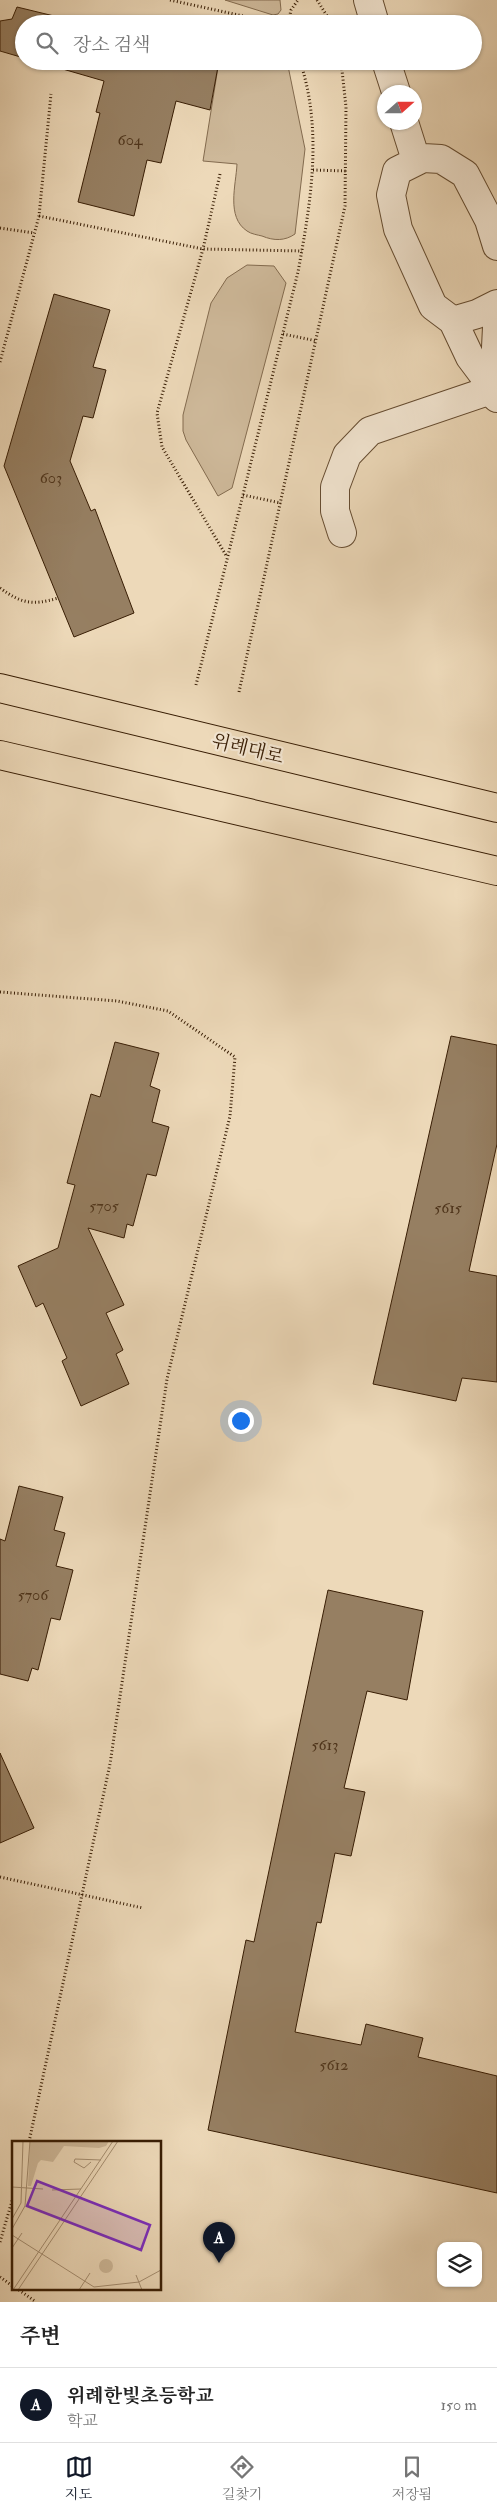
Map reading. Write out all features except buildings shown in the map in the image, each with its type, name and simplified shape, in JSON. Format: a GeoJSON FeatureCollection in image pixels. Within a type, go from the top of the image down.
{"type":"FeatureCollection","features":[{"type":"Feature","properties":{"kind":"main road","name":"위례대로"},"geometry":{"type":"LineString","coordinates":[[0,688],[492,802]]}},
{"type":"Feature","properties":{"kind":"main road"},"geometry":{"type":"LineString","coordinates":[[0,755],[497,871]]}},
{"type":"Feature","properties":{"kind":"street"},"geometry":{"type":"LineString","coordinates":[[368,0],[372,15]]}},
{"type":"Feature","properties":{"kind":"street"},"geometry":{"type":"LineString","coordinates":[[389,70],[394,85]]}},
{"type":"Feature","properties":{"kind":"street"},"geometry":{"type":"LineString","coordinates":[[407,130],[416,160]]}},
{"type":"Feature","properties":{"kind":"street"},"geometry":{"type":"LineString","coordinates":[[496,394],[470,357],[452,321],[433,306],[398,229],[391,195],[397,171],[423,158],[441,159],[466,174],[490,220],[497,246]]}},
{"type":"Feature","properties":{"kind":"street"},"geometry":{"type":"LineString","coordinates":[[452,321],[477,314],[497,304]]}},
{"type":"Feature","properties":{"kind":"street"},"geometry":{"type":"LineString","coordinates":[[496,394],[497,327]]}},
{"type":"Feature","properties":{"kind":"street"},"geometry":{"type":"LineString","coordinates":[[342,533],[335,511],[335,487],[347,456],[370,431],[496,394]]}},
{"type":"Feature","properties":{"kind":"path"},"geometry":{"type":"LineString","coordinates":[[170,0],[238,15]]}},
{"type":"Feature","properties":{"kind":"path"},"geometry":{"type":"LineString","coordinates":[[290,15],[298,0]]}},
{"type":"Feature","properties":{"kind":"path"},"geometry":{"type":"LineString","coordinates":[[318,0],[327,15]]}},
{"type":"Feature","properties":{"kind":"path"},"geometry":{"type":"LineString","coordinates":[[196,685],[309,217],[313,170],[313,120],[302,70]]}},
{"type":"Feature","properties":{"kind":"path"},"geometry":{"type":"LineString","coordinates":[[240,692],[345,206],[347,171],[346,107],[342,70]]}},
{"type":"Feature","properties":{"kind":"path"},"geometry":{"type":"LineString","coordinates":[[0,362],[39,216],[52,94]]}},
{"type":"Feature","properties":{"kind":"path"},"geometry":{"type":"LineString","coordinates":[[313,170],[347,171]]}},
{"type":"Feature","properties":{"kind":"path"},"geometry":{"type":"LineString","coordinates":[[220,174],[203,249],[157,413],[162,447],[228,558]]}},
{"type":"Feature","properties":{"kind":"path"},"geometry":{"type":"LineString","coordinates":[[39,216],[203,249],[302,251]]}},
{"type":"Feature","properties":{"kind":"path"},"geometry":{"type":"LineString","coordinates":[[0,228],[34,233]]}},
{"type":"Feature","properties":{"kind":"path"},"geometry":{"type":"LineString","coordinates":[[282,334],[317,341]]}},
{"type":"Feature","properties":{"kind":"path"},"geometry":{"type":"LineString","coordinates":[[243,495],[281,503]]}},
{"type":"Feature","properties":{"kind":"path"},"geometry":{"type":"LineString","coordinates":[[0,588],[18,601],[43,603],[58,598]]}},
{"type":"Feature","properties":{"kind":"path"},"geometry":{"type":"LineString","coordinates":[[0,992],[117,1001],[168,1011],[235,1057],[230,1116],[167,1379],[110,1764],[28,2141]]}},
{"type":"Feature","properties":{"kind":"path"},"geometry":{"type":"LineString","coordinates":[[0,1877],[142,1908]]}},
{"type":"Feature","properties":{"kind":"path"},"geometry":{"type":"LineString","coordinates":[[0,2242],[12,2201]]}},
{"type":"Feature","properties":{"kind":"path"},"geometry":{"type":"LineString","coordinates":[[0,2277],[12,2286]]}},
{"type":"Feature","properties":{"kind":"path"},"geometry":{"type":"LineString","coordinates":[[18,2290],[36,2302]]}},
{"type":"Feature","properties":{"kind":"shaded area"},"geometry":{"type":"Polygon","coordinates":[[[225,0],[280,0],[281,10],[278,14],[273,15],[225,0]]]}},
{"type":"Feature","properties":{"kind":"shaded area"},"geometry":{"type":"Polygon","coordinates":[[[218,70],[289,70],[305,149],[295,234],[279,240],[252,234],[247,231],[236,218],[234,209],[237,164],[203,161],[218,70]]]}},
{"type":"Feature","properties":{"kind":"shaded area"},"geometry":{"type":"Polygon","coordinates":[[[247,265],[274,266],[286,283],[232,488],[218,496],[186,440],[183,431],[183,415],[211,303],[227,278],[247,265]]]}},
{"type":"Feature","properties":{"kind":"place","name":"위례한빛초등학교"},"geometry":{"type":"Point","coordinates":[219,2263]}}]}
